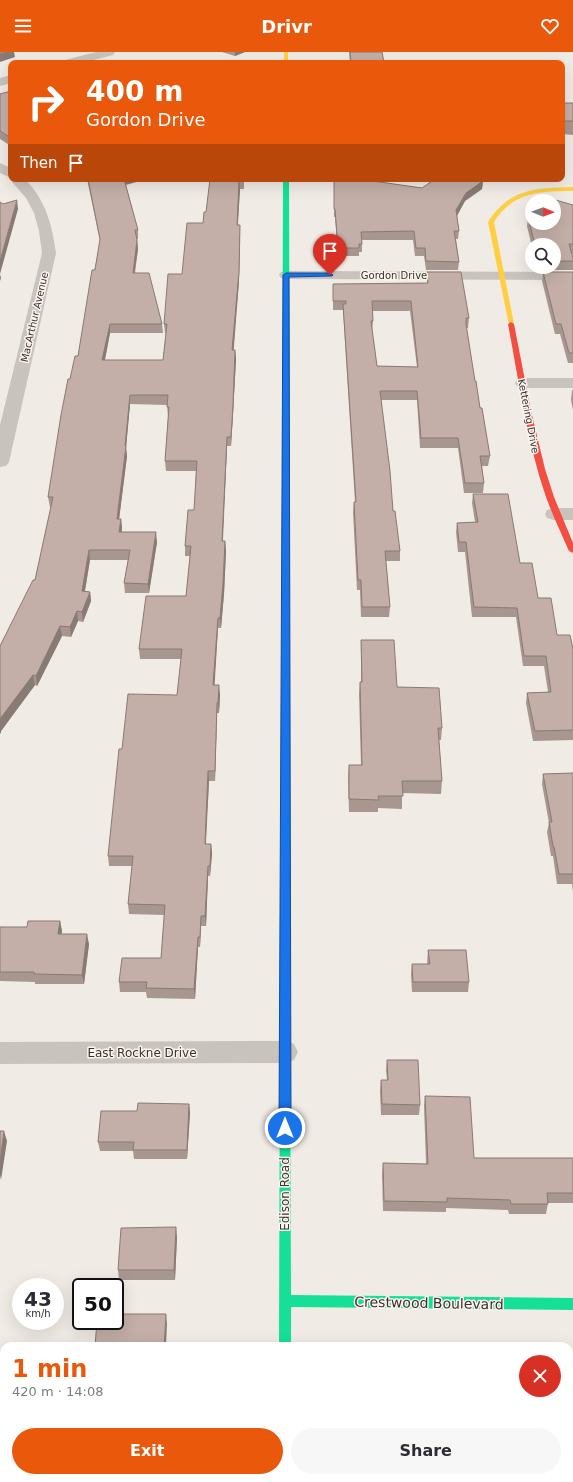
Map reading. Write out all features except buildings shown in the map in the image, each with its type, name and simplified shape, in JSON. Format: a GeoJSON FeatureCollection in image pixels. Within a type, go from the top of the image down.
{"type":"FeatureCollection","features":[{"type":"Feature","properties":{"kind":"main road","name":"Edison Road"},"geometry":{"type":"LineString","coordinates":[[285,1342],[286,182]]}},
{"type":"Feature","properties":{"kind":"main road","name":"Kettering Drive"},"geometry":{"type":"LineString","coordinates":[[573,189],[534,192],[508,201],[499,207],[491,222],[541,476],[554,514],[573,551]]}},
{"type":"Feature","properties":{"kind":"main road","name":"Crestwood Boulevard"},"geometry":{"type":"LineString","coordinates":[[285,1301],[573,1304]]}},
{"type":"Feature","properties":{"kind":"street"},"geometry":{"type":"LineString","coordinates":[[80,60],[109,52]]}},
{"type":"Feature","properties":{"kind":"street","name":"MacArthur Avenue"},"geometry":{"type":"LineString","coordinates":[[0,462],[49,253],[45,222],[39,205],[21,182]]}},
{"type":"Feature","properties":{"kind":"street","name":"Gordon Drive"},"geometry":{"type":"LineString","coordinates":[[286,275],[573,276]]}},
{"type":"Feature","properties":{"kind":"street"},"geometry":{"type":"LineString","coordinates":[[523,383],[573,383]]}},
{"type":"Feature","properties":{"kind":"street"},"geometry":{"type":"LineString","coordinates":[[554,514],[573,514]]}},
{"type":"Feature","properties":{"kind":"street","name":"East Rockne Drive"},"geometry":{"type":"LineString","coordinates":[[0,1053],[285,1052]]}},
{"type":"Feature","properties":{"kind":"traffic: fast"},"geometry":{"type":"LineString","coordinates":[[286,182],[286,496]]}},
{"type":"Feature","properties":{"kind":"traffic: fast"},"geometry":{"type":"LineString","coordinates":[[285,1011],[285,1342]]}},
{"type":"Feature","properties":{"kind":"traffic: fast"},"geometry":{"type":"LineString","coordinates":[[285,1301],[573,1304]]}},
{"type":"Feature","properties":{"kind":"traffic: slow"},"geometry":{"type":"LineString","coordinates":[[286,52],[286,60]]}},
{"type":"Feature","properties":{"kind":"traffic: slow"},"geometry":{"type":"LineString","coordinates":[[511,324],[491,222],[498,211],[506,203],[516,197],[537,191],[573,189]]}},
{"type":"Feature","properties":{"kind":"traffic: slow"},"geometry":{"type":"LineString","coordinates":[[286,496],[286,715]]}},
{"type":"Feature","properties":{"kind":"traffic: jam"},"geometry":{"type":"LineString","coordinates":[[511,324],[541,469],[560,524],[573,551]]}},
{"type":"Feature","properties":{"kind":"traffic: jam"},"geometry":{"type":"LineString","coordinates":[[285,1011],[286,715]]}},
{"type":"Feature","properties":{"kind":"route"},"geometry":{"type":"LineString","coordinates":[[285,1128],[286,275],[330,275]]}}]}
